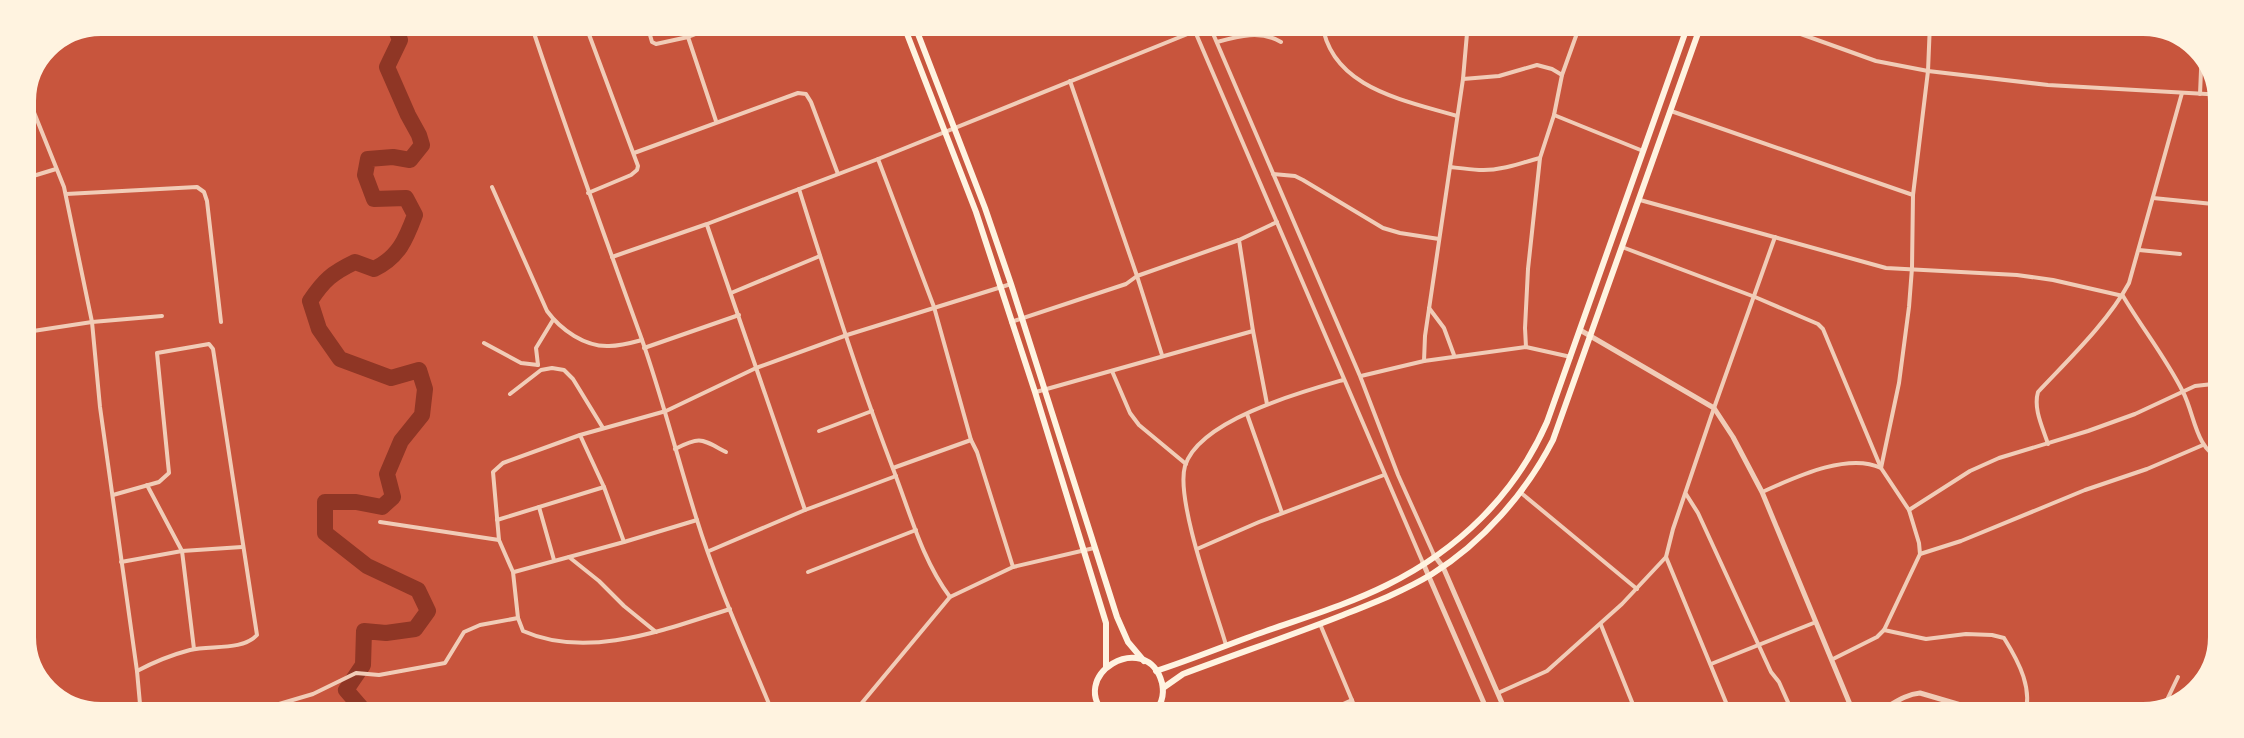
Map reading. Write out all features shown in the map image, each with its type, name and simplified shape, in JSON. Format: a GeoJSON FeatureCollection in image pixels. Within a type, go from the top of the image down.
{"type":"FeatureCollection","features":[{"type":"Feature","properties":{"kind":"main road"},"geometry":{"type":"LineString","coordinates":[[907,34],[976,212],[1106,623],[1106,667],[1096,685],[1099,704]]}},
{"type":"Feature","properties":{"kind":"main road"},"geometry":{"type":"LineString","coordinates":[[918,34],[1011,284],[1117,617],[1128,642],[1156,671],[1163,688],[1158,704]]}},
{"type":"Feature","properties":{"kind":"main road"},"geometry":{"type":"LineString","coordinates":[[1156,671],[1386,586],[1458,541],[1491,510],[1538,444],[1685,34]]}},
{"type":"Feature","properties":{"kind":"main road"},"geometry":{"type":"LineString","coordinates":[[1163,688],[1183,674],[1391,596],[1429,576],[1464,550],[1520,492],[1553,440],[1698,34]]}},
{"type":"Feature","properties":{"kind":"main road"},"geometry":{"type":"LineString","coordinates":[[1106,667],[1124,658],[1144,661]]}},
{"type":"Feature","properties":{"kind":"street"},"geometry":{"type":"LineString","coordinates":[[534,34],[666,411],[697,520],[769,704]]}},
{"type":"Feature","properties":{"kind":"street"},"geometry":{"type":"LineString","coordinates":[[588,193],[637,170],[638,166],[589,34]]}},
{"type":"Feature","properties":{"kind":"street"},"geometry":{"type":"LineString","coordinates":[[650,34],[656,44],[696,34]]}},
{"type":"Feature","properties":{"kind":"street"},"geometry":{"type":"LineString","coordinates":[[611,258],[946,133],[1188,34]]}},
{"type":"Feature","properties":{"kind":"street"},"geometry":{"type":"LineString","coordinates":[[1196,34],[1484,704]]}},
{"type":"Feature","properties":{"kind":"street"},"geometry":{"type":"LineString","coordinates":[[1213,34],[1360,376],[1398,475],[1434,555],[1443,567],[1503,704]]}},
{"type":"Feature","properties":{"kind":"street"},"geometry":{"type":"LineString","coordinates":[[1325,34],[1327,44],[1352,77],[1371,88],[1457,116]]}},
{"type":"Feature","properties":{"kind":"street"},"geometry":{"type":"LineString","coordinates":[[1424,361],[1467,34]]}},
{"type":"Feature","properties":{"kind":"street"},"geometry":{"type":"LineString","coordinates":[[1526,347],[1528,269],[1540,158],[1554,115],[1562,75],[1577,34]]}},
{"type":"Feature","properties":{"kind":"street"},"geometry":{"type":"LineString","coordinates":[[1801,34],[1876,61],[1928,71],[2048,85],[2210,94]]}},
{"type":"Feature","properties":{"kind":"street"},"geometry":{"type":"LineString","coordinates":[[1881,468],[1899,383],[1912,268],[1913,195],[1930,34]]}},
{"type":"Feature","properties":{"kind":"street"},"geometry":{"type":"LineString","coordinates":[[1217,42],[1254,35],[1273,37],[1281,42]]}},
{"type":"Feature","properties":{"kind":"street"},"geometry":{"type":"LineString","coordinates":[[688,37],[716,121]]}},
{"type":"Feature","properties":{"kind":"street"},"geometry":{"type":"LineString","coordinates":[[1463,79],[1499,76],[1537,65],[1562,75]]}},
{"type":"Feature","properties":{"kind":"street"},"geometry":{"type":"LineString","coordinates":[[2200,94],[2201,68]]}},
{"type":"Feature","properties":{"kind":"street"},"geometry":{"type":"LineString","coordinates":[[1070,81],[1162,355]]}},
{"type":"Feature","properties":{"kind":"street"},"geometry":{"type":"LineString","coordinates":[[634,153],[798,93],[806,94],[811,102],[838,174]]}},
{"type":"Feature","properties":{"kind":"street"},"geometry":{"type":"LineString","coordinates":[[2048,444],[2036,408],[2038,392],[2123,296],[2139,250],[2182,93]]}},
{"type":"Feature","properties":{"kind":"street"},"geometry":{"type":"LineString","coordinates":[[1671,111],[1913,195]]}},
{"type":"Feature","properties":{"kind":"street"},"geometry":{"type":"LineString","coordinates":[[34,113],[66,194],[92,322],[100,407],[140,704]]}},
{"type":"Feature","properties":{"kind":"street"},"geometry":{"type":"LineString","coordinates":[[1554,115],[1643,151]]}},
{"type":"Feature","properties":{"kind":"street"},"geometry":{"type":"LineString","coordinates":[[1450,167],[1502,169],[1540,158]]}},
{"type":"Feature","properties":{"kind":"street"},"geometry":{"type":"LineString","coordinates":[[878,159],[934,307],[971,440],[1013,567]]}},
{"type":"Feature","properties":{"kind":"street"},"geometry":{"type":"LineString","coordinates":[[34,176],[56,169]]}},
{"type":"Feature","properties":{"kind":"street"},"geometry":{"type":"LineString","coordinates":[[1272,174],[1295,176],[1383,228],[1439,239]]}},
{"type":"Feature","properties":{"kind":"street"},"geometry":{"type":"LineString","coordinates":[[66,194],[197,187],[204,192],[221,322]]}},
{"type":"Feature","properties":{"kind":"street"},"geometry":{"type":"LineString","coordinates":[[492,187],[553,320],[569,333],[600,346],[642,340]]}},
{"type":"Feature","properties":{"kind":"street"},"geometry":{"type":"LineString","coordinates":[[799,189],[893,468],[935,577],[950,597]]}},
{"type":"Feature","properties":{"kind":"street"},"geometry":{"type":"LineString","coordinates":[[2153,198],[2210,204]]}},
{"type":"Feature","properties":{"kind":"street"},"geometry":{"type":"LineString","coordinates":[[1639,200],[1886,268],[2017,275],[2123,296],[2184,392],[2203,445],[2210,453]]}},
{"type":"Feature","properties":{"kind":"street"},"geometry":{"type":"LineString","coordinates":[[1011,322],[1126,284],[1137,276],[1239,240],[1277,222]]}},
{"type":"Feature","properties":{"kind":"street"},"geometry":{"type":"LineString","coordinates":[[707,224],[805,510]]}},
{"type":"Feature","properties":{"kind":"street"},"geometry":{"type":"LineString","coordinates":[[1498,693],[1547,671],[1601,625],[1666,557],[1714,408],[1775,237]]}},
{"type":"Feature","properties":{"kind":"street"},"geometry":{"type":"LineString","coordinates":[[1239,240],[1267,404]]}},
{"type":"Feature","properties":{"kind":"street"},"geometry":{"type":"LineString","coordinates":[[1622,247],[1755,297],[1823,329],[1881,468],[1909,510],[1920,554],[1884,630],[1877,637],[1833,659]]}},
{"type":"Feature","properties":{"kind":"street"},"geometry":{"type":"LineString","coordinates":[[2139,250],[2180,254]]}},
{"type":"Feature","properties":{"kind":"street"},"geometry":{"type":"LineString","coordinates":[[731,293],[820,256]]}},
{"type":"Feature","properties":{"kind":"street"},"geometry":{"type":"LineString","coordinates":[[730,609],[656,632],[597,642],[560,642],[523,631],[518,618],[513,572],[499,540],[493,472],[503,463],[580,435],[666,411],[756,368],[847,335],[1011,284]]}},
{"type":"Feature","properties":{"kind":"street"},"geometry":{"type":"LineString","coordinates":[[1429,308],[1444,328],[1455,356]]}},
{"type":"Feature","properties":{"kind":"street"},"geometry":{"type":"LineString","coordinates":[[644,348],[739,315]]}},
{"type":"Feature","properties":{"kind":"street"},"geometry":{"type":"LineString","coordinates":[[34,331],[162,316]]}},
{"type":"Feature","properties":{"kind":"street"},"geometry":{"type":"LineString","coordinates":[[540,368],[536,348],[553,320]]}},
{"type":"Feature","properties":{"kind":"street"},"geometry":{"type":"LineString","coordinates":[[1580,330],[1714,408],[1762,492],[1850,704]]}},
{"type":"Feature","properties":{"kind":"street"},"geometry":{"type":"LineString","coordinates":[[1035,392],[1253,331]]}},
{"type":"Feature","properties":{"kind":"street"},"geometry":{"type":"LineString","coordinates":[[484,343],[521,363],[564,370],[573,379],[603,428]]}},
{"type":"Feature","properties":{"kind":"street"},"geometry":{"type":"LineString","coordinates":[[113,495],[159,482],[169,473],[157,353],[209,344],[213,349],[257,635],[247,643],[194,649],[158,660],[137,671]]}},
{"type":"Feature","properties":{"kind":"street"},"geometry":{"type":"LineString","coordinates":[[1360,376],[1424,361],[1526,347],[1571,357]]}},
{"type":"Feature","properties":{"kind":"street"},"geometry":{"type":"LineString","coordinates":[[510,394],[540,368]]}},
{"type":"Feature","properties":{"kind":"street"},"geometry":{"type":"LineString","coordinates":[[1112,370],[1130,413],[1139,425],[1186,464]]}},
{"type":"Feature","properties":{"kind":"street"},"geometry":{"type":"LineString","coordinates":[[1226,645],[1191,531],[1183,481],[1186,464],[1197,445],[1220,427],[1267,404],[1343,380]]}},
{"type":"Feature","properties":{"kind":"street"},"geometry":{"type":"LineString","coordinates":[[1909,510],[1970,471],[1999,458],[2135,414],[2195,386],[2210,384]]}},
{"type":"Feature","properties":{"kind":"street"},"geometry":{"type":"LineString","coordinates":[[819,431],[872,411]]}},
{"type":"Feature","properties":{"kind":"street"},"geometry":{"type":"LineString","coordinates":[[1247,414],[1282,513]]}},
{"type":"Feature","properties":{"kind":"street"},"geometry":{"type":"LineString","coordinates":[[580,435],[604,487],[624,542]]}},
{"type":"Feature","properties":{"kind":"street"},"geometry":{"type":"LineString","coordinates":[[675,449],[701,440],[726,452]]}},
{"type":"Feature","properties":{"kind":"street"},"geometry":{"type":"LineString","coordinates":[[893,468],[971,440]]}},
{"type":"Feature","properties":{"kind":"street"},"geometry":{"type":"LineString","coordinates":[[1920,554],[1961,541],[2203,445]]}},
{"type":"Feature","properties":{"kind":"street"},"geometry":{"type":"LineString","coordinates":[[1762,492],[1837,465],[1870,463],[1881,468]]}},
{"type":"Feature","properties":{"kind":"street"},"geometry":{"type":"LineString","coordinates":[[1197,549],[1384,475]]}},
{"type":"Feature","properties":{"kind":"street"},"geometry":{"type":"LineString","coordinates":[[709,551],[896,476]]}},
{"type":"Feature","properties":{"kind":"street"},"geometry":{"type":"LineString","coordinates":[[147,485],[182,551],[194,649]]}},
{"type":"Feature","properties":{"kind":"street"},"geometry":{"type":"LineString","coordinates":[[497,520],[604,487]]}},
{"type":"Feature","properties":{"kind":"street"},"geometry":{"type":"LineString","coordinates":[[1520,492],[1637,589]]}},
{"type":"Feature","properties":{"kind":"street"},"geometry":{"type":"LineString","coordinates":[[1686,494],[1698,513],[1758,645],[1789,704]]}},
{"type":"Feature","properties":{"kind":"street"},"geometry":{"type":"LineString","coordinates":[[539,507],[554,560]]}},
{"type":"Feature","properties":{"kind":"street"},"geometry":{"type":"LineString","coordinates":[[513,572],[697,520]]}},
{"type":"Feature","properties":{"kind":"street"},"geometry":{"type":"LineString","coordinates":[[380,522],[499,540]]}},
{"type":"Feature","properties":{"kind":"street"},"geometry":{"type":"LineString","coordinates":[[808,572],[916,530]]}},
{"type":"Feature","properties":{"kind":"street"},"geometry":{"type":"LineString","coordinates":[[121,562],[182,551],[243,547]]}},
{"type":"Feature","properties":{"kind":"street"},"geometry":{"type":"LineString","coordinates":[[861,704],[950,597],[1013,567],[1094,548]]}},
{"type":"Feature","properties":{"kind":"street"},"geometry":{"type":"LineString","coordinates":[[569,557],[656,632]]}},
{"type":"Feature","properties":{"kind":"street"},"geometry":{"type":"LineString","coordinates":[[1666,557],[1727,704]]}},
{"type":"Feature","properties":{"kind":"street"},"geometry":{"type":"LineString","coordinates":[[279,704],[313,694],[356,673],[379,675],[445,663],[464,632],[480,625],[518,618]]}},
{"type":"Feature","properties":{"kind":"street"},"geometry":{"type":"LineString","coordinates":[[1711,664],[1816,622]]}},
{"type":"Feature","properties":{"kind":"street"},"geometry":{"type":"LineString","coordinates":[[1320,624],[1354,704]]}},
{"type":"Feature","properties":{"kind":"street"},"geometry":{"type":"LineString","coordinates":[[1601,625],[1633,704]]}},
{"type":"Feature","properties":{"kind":"street"},"geometry":{"type":"LineString","coordinates":[[1884,630],[1926,639],[1966,634],[2004,638],[2020,665],[2029,704]]}},
{"type":"Feature","properties":{"kind":"street"},"geometry":{"type":"LineString","coordinates":[[2167,699],[2178,677]]}},
{"type":"Feature","properties":{"kind":"street"},"geometry":{"type":"LineString","coordinates":[[1892,704],[1910,694],[1920,693],[1957,704]]}},
{"type":"Feature","properties":{"kind":"street"},"geometry":{"type":"LineString","coordinates":[[1343,704],[1352,700]]}},
{"type":"Feature","properties":{"kind":"waterway"},"geometry":{"type":"LineString","coordinates":[[358,704],[346,690],[363,665],[364,631],[386,633],[415,629],[428,611],[418,590],[367,566],[325,533],[325,502],[356,502],[382,507],[393,497],[387,474],[401,441],[422,415],[425,389],[419,370],[391,378],[340,359],[319,329],[310,301],[329,278],[347,266],[355,262],[374,269],[390,259],[405,239],[415,215],[406,198],[374,199],[365,175],[368,159],[393,157],[410,160],[422,145],[387,67],[400,40],[398,34]]}}]}
